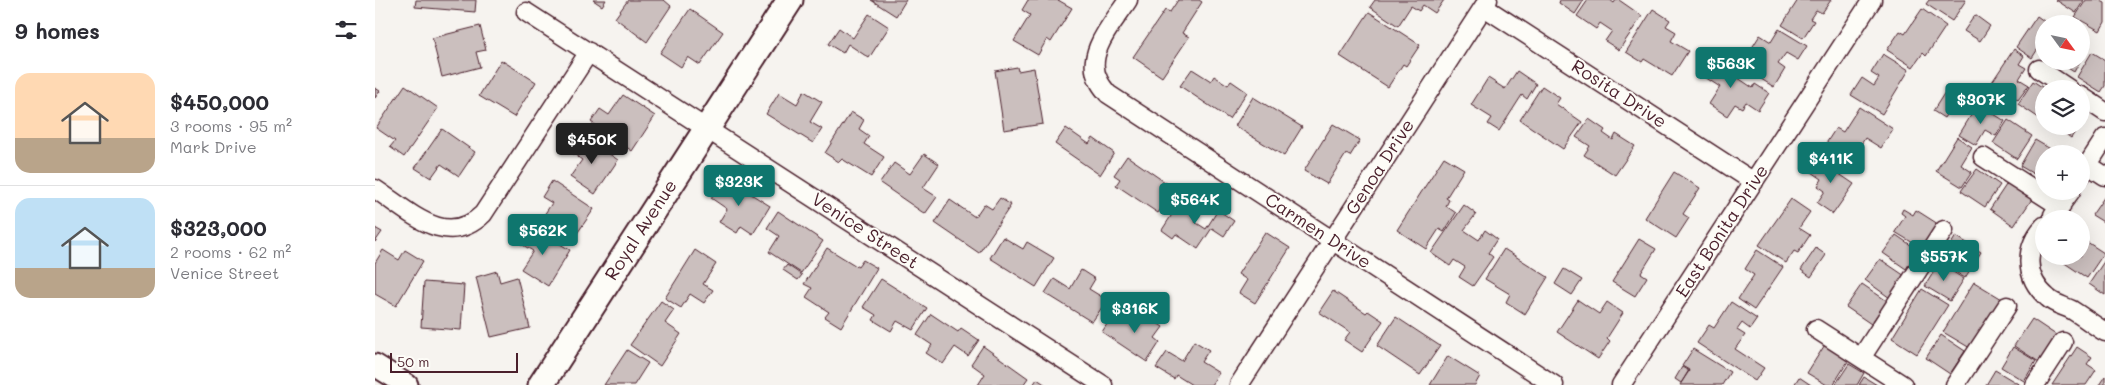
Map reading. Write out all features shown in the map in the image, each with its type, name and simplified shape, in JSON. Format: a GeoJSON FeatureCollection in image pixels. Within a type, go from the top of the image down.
{"type":"FeatureCollection","features":[{"type":"Feature","properties":{"kind":"main road","name":"Royal Avenue"},"geometry":{"type":"LineString","coordinates":[[541,385],[790,0]]}},
{"type":"Feature","properties":{"kind":"street","name":"Carmen Drive"},"geometry":{"type":"LineString","coordinates":[[1128,0],[1098,46],[1095,67],[1098,80],[1108,94],[1554,385]]}},
{"type":"Feature","properties":{"kind":"street","name":"East Bonita Drive"},"geometry":{"type":"LineString","coordinates":[[1621,385],[1872,0]]}},
{"type":"Feature","properties":{"kind":"street","name":"Rosita Drive"},"geometry":{"type":"LineString","coordinates":[[1486,3],[1754,182]]}},
{"type":"Feature","properties":{"kind":"street","name":"Genoa Drive"},"geometry":{"type":"LineString","coordinates":[[1239,385],[1486,3]]}},
{"type":"Feature","properties":{"kind":"street","name":"Venice Street"},"geometry":{"type":"LineString","coordinates":[[526,12],[1103,385]]}},
{"type":"Feature","properties":{"kind":"street"},"geometry":{"type":"LineString","coordinates":[[375,189],[431,226],[449,230],[463,229],[475,223],[483,214],[589,52]]}},
{"type":"Feature","properties":{"kind":"street"},"geometry":{"type":"LineString","coordinates":[[2039,70],[2055,80]]}},
{"type":"Feature","properties":{"kind":"street"},"geometry":{"type":"LineString","coordinates":[[2090,102],[2105,112]]}},
{"type":"Feature","properties":{"kind":"street"},"geometry":{"type":"LineString","coordinates":[[2090,162],[2105,138]]}},
{"type":"Feature","properties":{"kind":"street"},"geometry":{"type":"LineString","coordinates":[[1983,157],[2051,210]]}},
{"type":"Feature","properties":{"kind":"street"},"geometry":{"type":"LineString","coordinates":[[2090,172],[2105,176]]}},
{"type":"Feature","properties":{"kind":"street"},"geometry":{"type":"LineString","coordinates":[[1861,358],[1944,230]]}},
{"type":"Feature","properties":{"kind":"street"},"geometry":{"type":"LineString","coordinates":[[2035,238],[2030,248],[2029,268],[2035,285],[2049,299],[2071,310],[2105,332]]}},
{"type":"Feature","properties":{"kind":"street"},"geometry":{"type":"LineString","coordinates":[[1955,385],[2007,306]]}},
{"type":"Feature","properties":{"kind":"street"},"geometry":{"type":"LineString","coordinates":[[1816,329],[1903,385]]}},
{"type":"Feature","properties":{"kind":"street"},"geometry":{"type":"LineString","coordinates":[[2035,385],[2063,342]]}},
{"type":"Feature","properties":{"kind":"street"},"geometry":{"type":"LineString","coordinates":[[375,364],[407,385]]}},
{"type":"Feature","properties":{"kind":"building"},"geometry":{"type":"Polygon","coordinates":[[[416,0],[476,0],[475,12],[415,7],[416,0]]]}},
{"type":"Feature","properties":{"kind":"building"},"geometry":{"type":"Polygon","coordinates":[[[593,0],[606,0],[602,6],[593,0]]]}},
{"type":"Feature","properties":{"kind":"building"},"geometry":{"type":"Polygon","coordinates":[[[628,0],[664,0],[671,6],[647,42],[615,18],[628,0]]]}},
{"type":"Feature","properties":{"kind":"building"},"geometry":{"type":"Polygon","coordinates":[[[871,0],[906,0],[896,16],[871,0]]]}},
{"type":"Feature","properties":{"kind":"building"},"geometry":{"type":"Polygon","coordinates":[[[1028,0],[1058,0],[1072,8],[1051,42],[1047,39],[1038,55],[1014,41],[1030,15],[1022,10],[1028,0]]]}},
{"type":"Feature","properties":{"kind":"building"},"geometry":{"type":"Polygon","coordinates":[[[1178,0],[1199,0],[1202,2],[1182,33],[1189,37],[1162,77],[1133,57],[1165,10],[1170,12],[1178,0]]]}},
{"type":"Feature","properties":{"kind":"building"},"geometry":{"type":"Polygon","coordinates":[[[1375,0],[1444,0],[1435,13],[1423,5],[1419,11],[1411,6],[1398,26],[1370,7],[1375,0]]]}},
{"type":"Feature","properties":{"kind":"building"},"geometry":{"type":"Polygon","coordinates":[[[1560,0],[1584,0],[1575,14],[1559,3],[1560,0]]]}},
{"type":"Feature","properties":{"kind":"building"},"geometry":{"type":"Polygon","coordinates":[[[1588,0],[1610,0],[1614,3],[1616,0],[1619,0],[1642,16],[1619,50],[1605,41],[1612,31],[1600,23],[1596,29],[1577,16],[1588,0]]]}},
{"type":"Feature","properties":{"kind":"building"},"geometry":{"type":"Polygon","coordinates":[[[1798,0],[1831,0],[1822,13],[1816,10],[1810,19],[1814,21],[1803,38],[1782,25],[1798,0]]]}},
{"type":"Feature","properties":{"kind":"building"},"geometry":{"type":"Polygon","coordinates":[[[1929,0],[1966,0],[1952,21],[1926,4],[1929,0]]]}},
{"type":"Feature","properties":{"kind":"building"},"geometry":{"type":"Polygon","coordinates":[[[2056,0],[2084,0],[2076,13],[2056,0]]]}},
{"type":"Feature","properties":{"kind":"building"},"geometry":{"type":"Polygon","coordinates":[[[2086,0],[2099,0],[2105,3],[2105,22],[2100,31],[2090,25],[2090,15],[2076,15],[2086,0]]]}},
{"type":"Feature","properties":{"kind":"building"},"geometry":{"type":"Polygon","coordinates":[[[690,9],[723,32],[700,65],[688,57],[681,67],[660,53],[690,9]]]}},
{"type":"Feature","properties":{"kind":"building"},"geometry":{"type":"Polygon","coordinates":[[[1653,9],[1670,20],[1666,26],[1676,32],[1671,41],[1688,51],[1672,76],[1644,59],[1642,62],[1626,52],[1653,9]]]}},
{"type":"Feature","properties":{"kind":"building"},"geometry":{"type":"Polygon","coordinates":[[[1922,9],[1946,26],[1926,56],[1923,53],[1913,67],[1887,50],[1900,31],[1905,34],[1922,9]]]}},
{"type":"Feature","properties":{"kind":"building"},"geometry":{"type":"Polygon","coordinates":[[[1369,12],[1420,45],[1406,66],[1403,64],[1388,87],[1340,56],[1369,12]]]}},
{"type":"Feature","properties":{"kind":"building"},"geometry":{"type":"Polygon","coordinates":[[[869,14],[889,27],[869,58],[848,44],[843,53],[828,44],[839,28],[853,38],[869,14]]]}},
{"type":"Feature","properties":{"kind":"building"},"geometry":{"type":"Polygon","coordinates":[[[1975,15],[1990,26],[1980,41],[1964,31],[1975,15]]]}},
{"type":"Feature","properties":{"kind":"building"},"geometry":{"type":"Polygon","coordinates":[[[2035,19],[2035,53],[2032,58],[2016,47],[2035,19]]]}},
{"type":"Feature","properties":{"kind":"building"},"geometry":{"type":"Polygon","coordinates":[[[480,26],[486,50],[476,52],[480,67],[442,77],[432,38],[480,26]]]}},
{"type":"Feature","properties":{"kind":"building"},"geometry":{"type":"Polygon","coordinates":[[[1779,29],[1807,46],[1798,60],[1786,53],[1778,64],[1785,69],[1774,87],[1748,71],[1756,59],[1748,54],[1760,35],[1771,42],[1779,29]]]}},
{"type":"Feature","properties":{"kind":"building"},"geometry":{"type":"Polygon","coordinates":[[[2014,49],[2024,56],[2019,64],[2026,68],[2019,79],[2029,85],[2018,100],[1992,82],[2014,49]]]}},
{"type":"Feature","properties":{"kind":"building"},"geometry":{"type":"Polygon","coordinates":[[[2092,52],[2105,60],[2105,86],[2101,92],[2090,85],[2090,80],[2082,80],[2077,77],[2081,70],[2090,70],[2090,55],[2092,52]]]}},
{"type":"Feature","properties":{"kind":"building"},"geometry":{"type":"Polygon","coordinates":[[[1883,54],[1909,70],[1882,114],[1851,95],[1862,78],[1874,86],[1879,78],[1871,73],[1883,54]]]}},
{"type":"Feature","properties":{"kind":"building"},"geometry":{"type":"Polygon","coordinates":[[[1707,57],[1753,88],[1755,84],[1769,93],[1758,110],[1746,102],[1742,108],[1735,104],[1727,116],[1709,104],[1720,87],[1697,72],[1707,57]]]}},
{"type":"Feature","properties":{"kind":"building"},"geometry":{"type":"Polygon","coordinates":[[[501,60],[536,82],[514,117],[479,96],[501,60]]]}},
{"type":"Feature","properties":{"kind":"building"},"geometry":{"type":"Polygon","coordinates":[[[1017,67],[1018,71],[1034,68],[1043,124],[1004,130],[995,71],[1017,67]]]}},
{"type":"Feature","properties":{"kind":"building"},"geometry":{"type":"Polygon","coordinates":[[[1192,69],[1211,81],[1214,76],[1228,85],[1231,81],[1247,92],[1229,119],[1180,86],[1192,69]]]}},
{"type":"Feature","properties":{"kind":"building"},"geometry":{"type":"Polygon","coordinates":[[[1517,71],[1536,84],[1527,99],[1522,95],[1499,131],[1488,124],[1492,118],[1471,105],[1488,78],[1505,89],[1517,71]]]}},
{"type":"Feature","properties":{"kind":"building"},"geometry":{"type":"Polygon","coordinates":[[[2033,81],[2035,82],[2035,115],[2018,104],[2033,81]]]}},
{"type":"Feature","properties":{"kind":"building"},"geometry":{"type":"Polygon","coordinates":[[[405,85],[438,108],[404,157],[390,147],[395,141],[376,128],[405,85]]]}},
{"type":"Feature","properties":{"kind":"building"},"geometry":{"type":"Polygon","coordinates":[[[1542,86],[1560,98],[1556,104],[1582,122],[1563,149],[1520,120],[1542,86]]]}},
{"type":"Feature","properties":{"kind":"building"},"geometry":{"type":"Polygon","coordinates":[[[375,88],[380,91],[375,98],[375,88]]]}},
{"type":"Feature","properties":{"kind":"building"},"geometry":{"type":"Polygon","coordinates":[[[804,91],[822,102],[810,122],[822,129],[813,143],[766,114],[779,93],[797,104],[804,91]]]}},
{"type":"Feature","properties":{"kind":"building"},"geometry":{"type":"Polygon","coordinates":[[[1945,92],[1956,99],[1944,118],[1933,111],[1945,92]]]}},
{"type":"Feature","properties":{"kind":"building"},"geometry":{"type":"Polygon","coordinates":[[[623,95],[655,116],[632,151],[591,122],[600,109],[609,115],[623,95]]]}},
{"type":"Feature","properties":{"kind":"building"},"geometry":{"type":"Polygon","coordinates":[[[1253,97],[1302,127],[1284,156],[1235,126],[1253,97]]]}},
{"type":"Feature","properties":{"kind":"building"},"geometry":{"type":"Polygon","coordinates":[[[1978,104],[2005,121],[1996,136],[1985,130],[1976,145],[1959,135],[1978,104]]]}},
{"type":"Feature","properties":{"kind":"building"},"geometry":{"type":"Polygon","coordinates":[[[1859,107],[1893,129],[1881,148],[1865,138],[1849,164],[1823,148],[1836,128],[1843,132],[1859,107]]]}},
{"type":"Feature","properties":{"kind":"building"},"geometry":{"type":"Polygon","coordinates":[[[851,112],[864,120],[859,129],[869,136],[864,144],[884,157],[871,177],[842,159],[839,162],[825,153],[851,112]]]}},
{"type":"Feature","properties":{"kind":"building"},"geometry":{"type":"Polygon","coordinates":[[[1589,119],[1605,130],[1603,133],[1613,140],[1616,134],[1635,146],[1615,175],[1584,155],[1590,146],[1576,137],[1589,119]]]}},
{"type":"Feature","properties":{"kind":"building"},"geometry":{"type":"Polygon","coordinates":[[[2008,120],[2032,136],[2017,159],[1993,143],[2008,120]]]}},
{"type":"Feature","properties":{"kind":"building"},"geometry":{"type":"Polygon","coordinates":[[[1333,124],[1360,140],[1350,156],[1346,154],[1327,184],[1304,171],[1333,124]]]}},
{"type":"Feature","properties":{"kind":"building"},"geometry":{"type":"Polygon","coordinates":[[[1066,128],[1089,144],[1093,138],[1114,153],[1100,175],[1055,144],[1066,128]]]}},
{"type":"Feature","properties":{"kind":"building"},"geometry":{"type":"Polygon","coordinates":[[[442,129],[475,152],[459,176],[441,164],[431,178],[415,168],[442,129]]]}},
{"type":"Feature","properties":{"kind":"building"},"geometry":{"type":"Polygon","coordinates":[[[582,135],[618,160],[595,194],[570,177],[582,160],[571,152],[582,135]]]}},
{"type":"Feature","properties":{"kind":"building"},"geometry":{"type":"Polygon","coordinates":[[[1957,137],[1972,147],[1961,165],[1972,172],[1962,187],[1936,171],[1957,137]]]}},
{"type":"Feature","properties":{"kind":"building"},"geometry":{"type":"Polygon","coordinates":[[[2035,140],[2044,145],[2035,145],[2035,175],[2020,166],[2035,140]]]}},
{"type":"Feature","properties":{"kind":"building"},"geometry":{"type":"Polygon","coordinates":[[[924,154],[939,164],[923,188],[937,197],[925,214],[880,183],[894,163],[910,174],[924,154]]]}},
{"type":"Feature","properties":{"kind":"building"},"geometry":{"type":"Polygon","coordinates":[[[1819,155],[1835,165],[1832,169],[1854,184],[1833,214],[1817,203],[1825,191],[1818,186],[1822,179],[1809,170],[1819,155]]]}},
{"type":"Feature","properties":{"kind":"building"},"geometry":{"type":"Polygon","coordinates":[[[1127,156],[1175,189],[1158,213],[1116,185],[1120,179],[1114,175],[1127,156]]]}},
{"type":"Feature","properties":{"kind":"building"},"geometry":{"type":"Polygon","coordinates":[[[1444,157],[1464,169],[1446,198],[1449,200],[1446,206],[1456,213],[1444,232],[1439,229],[1426,249],[1397,230],[1444,157]]]}},
{"type":"Feature","properties":{"kind":"building"},"geometry":{"type":"Polygon","coordinates":[[[1977,169],[2000,185],[1985,207],[1961,191],[1977,169]]]}},
{"type":"Feature","properties":{"kind":"building"},"geometry":{"type":"Polygon","coordinates":[[[1674,172],[1700,188],[1683,214],[1689,218],[1676,238],[1645,218],[1674,172]]]}},
{"type":"Feature","properties":{"kind":"building"},"geometry":{"type":"Polygon","coordinates":[[[724,177],[770,206],[753,234],[741,226],[737,233],[719,222],[727,209],[711,198],[724,177]]]}},
{"type":"Feature","properties":{"kind":"building"},"geometry":{"type":"Polygon","coordinates":[[[552,181],[594,209],[571,242],[540,221],[552,203],[542,197],[552,181]]]}},
{"type":"Feature","properties":{"kind":"building"},"geometry":{"type":"Polygon","coordinates":[[[2008,182],[2032,199],[2014,226],[1990,209],[2008,182]]]}},
{"type":"Feature","properties":{"kind":"building"},"geometry":{"type":"Polygon","coordinates":[[[2105,196],[2105,223],[2092,215],[2105,196]]]}},
{"type":"Feature","properties":{"kind":"building"},"geometry":{"type":"Polygon","coordinates":[[[1000,198],[1011,205],[979,253],[935,223],[950,200],[975,217],[984,204],[992,209],[1000,198]]]}},
{"type":"Feature","properties":{"kind":"building"},"geometry":{"type":"Polygon","coordinates":[[[1791,199],[1810,212],[1799,228],[1810,235],[1798,253],[1794,251],[1786,263],[1759,245],[1791,199]]]}},
{"type":"Feature","properties":{"kind":"building"},"geometry":{"type":"Polygon","coordinates":[[[1180,202],[1200,215],[1195,222],[1206,229],[1218,210],[1234,221],[1224,236],[1212,228],[1198,249],[1176,234],[1173,238],[1162,230],[1180,202]]]}},
{"type":"Feature","properties":{"kind":"building"},"geometry":{"type":"Polygon","coordinates":[[[1464,205],[1476,214],[1464,230],[1479,240],[1485,230],[1497,239],[1488,253],[1493,257],[1473,286],[1459,277],[1465,267],[1454,260],[1450,266],[1431,253],[1464,205]]]}},
{"type":"Feature","properties":{"kind":"building"},"geometry":{"type":"Polygon","coordinates":[[[1903,209],[1913,215],[1916,210],[1938,224],[1923,249],[1895,232],[1905,216],[1901,213],[1903,209]]]}},
{"type":"Feature","properties":{"kind":"building"},"geometry":{"type":"Polygon","coordinates":[[[778,211],[823,241],[801,273],[769,252],[779,236],[767,228],[778,211]]]}},
{"type":"Feature","properties":{"kind":"building"},"geometry":{"type":"Polygon","coordinates":[[[532,227],[570,250],[548,286],[521,269],[533,251],[521,244],[532,227]]]}},
{"type":"Feature","properties":{"kind":"building"},"geometry":{"type":"Polygon","coordinates":[[[375,228],[382,232],[375,242],[375,228]]]}},
{"type":"Feature","properties":{"kind":"building"},"geometry":{"type":"Polygon","coordinates":[[[1265,232],[1290,248],[1255,303],[1239,293],[1247,280],[1238,274],[1265,232]]]}},
{"type":"Feature","properties":{"kind":"building"},"geometry":{"type":"Polygon","coordinates":[[[1896,235],[1918,250],[1906,269],[1883,253],[1896,235]]]}},
{"type":"Feature","properties":{"kind":"building"},"geometry":{"type":"Polygon","coordinates":[[[1956,236],[1981,252],[1965,278],[1940,262],[1956,236]]]}},
{"type":"Feature","properties":{"kind":"building"},"geometry":{"type":"Polygon","coordinates":[[[1003,237],[1023,249],[1027,242],[1054,258],[1036,287],[990,258],[1003,237]]]}},
{"type":"Feature","properties":{"kind":"building"},"geometry":{"type":"Polygon","coordinates":[[[1639,239],[1656,249],[1641,273],[1647,277],[1635,296],[1612,282],[1639,239]]]}},
{"type":"Feature","properties":{"kind":"building"},"geometry":{"type":"Polygon","coordinates":[[[2090,244],[2104,253],[2087,278],[2068,265],[2090,265],[2090,244]]]}},
{"type":"Feature","properties":{"kind":"building"},"geometry":{"type":"Polygon","coordinates":[[[827,248],[858,267],[863,260],[877,268],[841,327],[825,317],[829,312],[806,297],[812,288],[804,284],[827,248]]]}},
{"type":"Feature","properties":{"kind":"building"},"geometry":{"type":"Polygon","coordinates":[[[1816,248],[1826,255],[1811,277],[1801,270],[1816,248]]]}},
{"type":"Feature","properties":{"kind":"building"},"geometry":{"type":"Polygon","coordinates":[[[1504,249],[1548,277],[1525,314],[1506,302],[1510,294],[1485,279],[1504,249]]]}},
{"type":"Feature","properties":{"kind":"building"},"geometry":{"type":"Polygon","coordinates":[[[383,250],[399,260],[405,250],[423,261],[396,306],[375,294],[375,263],[383,250]]]}},
{"type":"Feature","properties":{"kind":"building"},"geometry":{"type":"Polygon","coordinates":[[[695,250],[716,264],[703,284],[713,290],[704,303],[690,294],[681,308],[665,298],[695,250]]]}},
{"type":"Feature","properties":{"kind":"building"},"geometry":{"type":"Polygon","coordinates":[[[1757,250],[1783,267],[1754,310],[1738,299],[1754,275],[1745,269],[1757,250]]]}},
{"type":"Feature","properties":{"kind":"building"},"geometry":{"type":"Polygon","coordinates":[[[1880,259],[1905,276],[1890,298],[1865,280],[1880,259]]]}},
{"type":"Feature","properties":{"kind":"building"},"geometry":{"type":"Polygon","coordinates":[[[2105,260],[2105,295],[2089,284],[2105,260]]]}},
{"type":"Feature","properties":{"kind":"building"},"geometry":{"type":"Polygon","coordinates":[[[1939,263],[1964,279],[1950,301],[1925,286],[1939,263]]]}},
{"type":"Feature","properties":{"kind":"building"},"geometry":{"type":"Polygon","coordinates":[[[787,265],[802,275],[798,280],[783,270],[787,265]]]}},
{"type":"Feature","properties":{"kind":"building"},"geometry":{"type":"Polygon","coordinates":[[[1564,269],[1582,280],[1572,295],[1555,284],[1564,269]]]}},
{"type":"Feature","properties":{"kind":"building"},"geometry":{"type":"Polygon","coordinates":[[[1081,270],[1095,279],[1089,289],[1107,300],[1092,322],[1045,293],[1054,279],[1070,289],[1081,270]]]}},
{"type":"Feature","properties":{"kind":"building"},"geometry":{"type":"Polygon","coordinates":[[[497,271],[500,282],[517,277],[530,328],[491,337],[476,277],[497,271]]]}},
{"type":"Feature","properties":{"kind":"building"},"geometry":{"type":"Polygon","coordinates":[[[881,279],[927,308],[913,330],[897,321],[891,331],[873,320],[876,315],[863,307],[881,279]]]}},
{"type":"Feature","properties":{"kind":"building"},"geometry":{"type":"Polygon","coordinates":[[[424,282],[464,285],[461,330],[421,327],[424,282]]]}},
{"type":"Feature","properties":{"kind":"building"},"geometry":{"type":"Polygon","coordinates":[[[1974,282],[2002,299],[1970,348],[1943,332],[1974,282]]]}},
{"type":"Feature","properties":{"kind":"building"},"geometry":{"type":"Polygon","coordinates":[[[1862,284],[1887,301],[1871,324],[1846,307],[1862,284]]]}},
{"type":"Feature","properties":{"kind":"building"},"geometry":{"type":"Polygon","coordinates":[[[1922,289],[1948,305],[1917,354],[1892,338],[1922,289]]]}},
{"type":"Feature","properties":{"kind":"building"},"geometry":{"type":"Polygon","coordinates":[[[1333,291],[1366,313],[1368,311],[1383,321],[1362,352],[1344,340],[1350,332],[1319,312],[1333,291]]]}},
{"type":"Feature","properties":{"kind":"building"},"geometry":{"type":"Polygon","coordinates":[[[1578,300],[1599,314],[1607,302],[1623,313],[1607,338],[1610,341],[1598,359],[1557,332],[1578,300]]]}},
{"type":"Feature","properties":{"kind":"building"},"geometry":{"type":"Polygon","coordinates":[[[661,301],[674,310],[665,323],[681,334],[660,366],[630,345],[661,301]]]}},
{"type":"Feature","properties":{"kind":"building"},"geometry":{"type":"Polygon","coordinates":[[[1731,302],[1757,319],[1750,329],[1742,323],[1737,330],[1745,335],[1735,349],[1764,368],[1755,381],[1697,343],[1709,325],[1714,328],[1731,302]]]}},
{"type":"Feature","properties":{"kind":"building"},"geometry":{"type":"Polygon","coordinates":[[[1151,303],[1162,311],[1155,321],[1144,312],[1151,303]]]}},
{"type":"Feature","properties":{"kind":"building"},"geometry":{"type":"Polygon","coordinates":[[[1116,310],[1132,321],[1139,311],[1163,327],[1155,338],[1160,342],[1147,362],[1102,332],[1116,310]]]}},
{"type":"Feature","properties":{"kind":"building"},"geometry":{"type":"Polygon","coordinates":[[[931,314],[958,332],[961,328],[979,340],[968,356],[955,347],[943,364],[926,353],[932,345],[917,335],[931,314]]]}},
{"type":"Feature","properties":{"kind":"building"},"geometry":{"type":"Polygon","coordinates":[[[1396,317],[1440,346],[1420,375],[1377,346],[1396,317]]]}},
{"type":"Feature","properties":{"kind":"building"},"geometry":{"type":"Polygon","coordinates":[[[2032,319],[2056,335],[2039,362],[2014,346],[2032,319]]]}},
{"type":"Feature","properties":{"kind":"building"},"geometry":{"type":"Polygon","coordinates":[[[1941,335],[1965,351],[1950,374],[1926,358],[1941,335]]]}},
{"type":"Feature","properties":{"kind":"building"},"geometry":{"type":"Polygon","coordinates":[[[1194,341],[1209,350],[1201,362],[1219,373],[1211,385],[1192,385],[1176,375],[1174,379],[1156,368],[1167,352],[1182,361],[1194,341]]]}},
{"type":"Feature","properties":{"kind":"building"},"geometry":{"type":"Polygon","coordinates":[[[1826,343],[1850,358],[1833,385],[1827,385],[1807,373],[1826,343]]]}},
{"type":"Feature","properties":{"kind":"building"},"geometry":{"type":"Polygon","coordinates":[[[983,346],[1028,378],[1023,385],[978,385],[985,374],[971,364],[983,346]]]}},
{"type":"Feature","properties":{"kind":"building"},"geometry":{"type":"Polygon","coordinates":[[[2013,347],[2036,361],[2024,381],[2001,367],[2013,347]]]}},
{"type":"Feature","properties":{"kind":"building"},"geometry":{"type":"Polygon","coordinates":[[[2077,347],[2092,357],[2087,364],[2096,370],[2086,385],[2052,385],[2077,347]]]}},
{"type":"Feature","properties":{"kind":"building"},"geometry":{"type":"Polygon","coordinates":[[[1693,349],[1730,372],[1722,385],[1680,385],[1689,370],[1682,366],[1693,349]]]}},
{"type":"Feature","properties":{"kind":"building"},"geometry":{"type":"Polygon","coordinates":[[[627,350],[648,363],[634,385],[604,385],[627,350]]]}},
{"type":"Feature","properties":{"kind":"building"},"geometry":{"type":"Polygon","coordinates":[[[1448,356],[1480,376],[1475,385],[1430,385],[1448,356]]]}},
{"type":"Feature","properties":{"kind":"building"},"geometry":{"type":"Polygon","coordinates":[[[1849,364],[1864,373],[1857,385],[1835,385],[1849,364]]]}},
{"type":"Feature","properties":{"kind":"building"},"geometry":{"type":"Polygon","coordinates":[[[1682,367],[1689,371],[1681,383],[1675,379],[1682,367]]]}},
{"type":"Feature","properties":{"kind":"building"},"geometry":{"type":"Polygon","coordinates":[[[1995,370],[2020,385],[1986,385],[1995,370]]]}},
{"type":"Feature","properties":{"kind":"building"},"geometry":{"type":"Polygon","coordinates":[[[2105,376],[2105,385],[2099,385],[2105,376]]]}},
{"type":"Feature","properties":{"kind":"building"},"geometry":{"type":"Polygon","coordinates":[[[1799,377],[1811,385],[1794,385],[1799,377]]]}},
{"type":"Feature","properties":{"kind":"building"},"geometry":{"type":"Polygon","coordinates":[[[1864,377],[1877,385],[1859,385],[1864,377]]]}},
{"type":"Feature","properties":{"kind":"building"},"geometry":{"type":"Polygon","coordinates":[[[1037,379],[1046,385],[1033,385],[1037,379]]]}}]}
